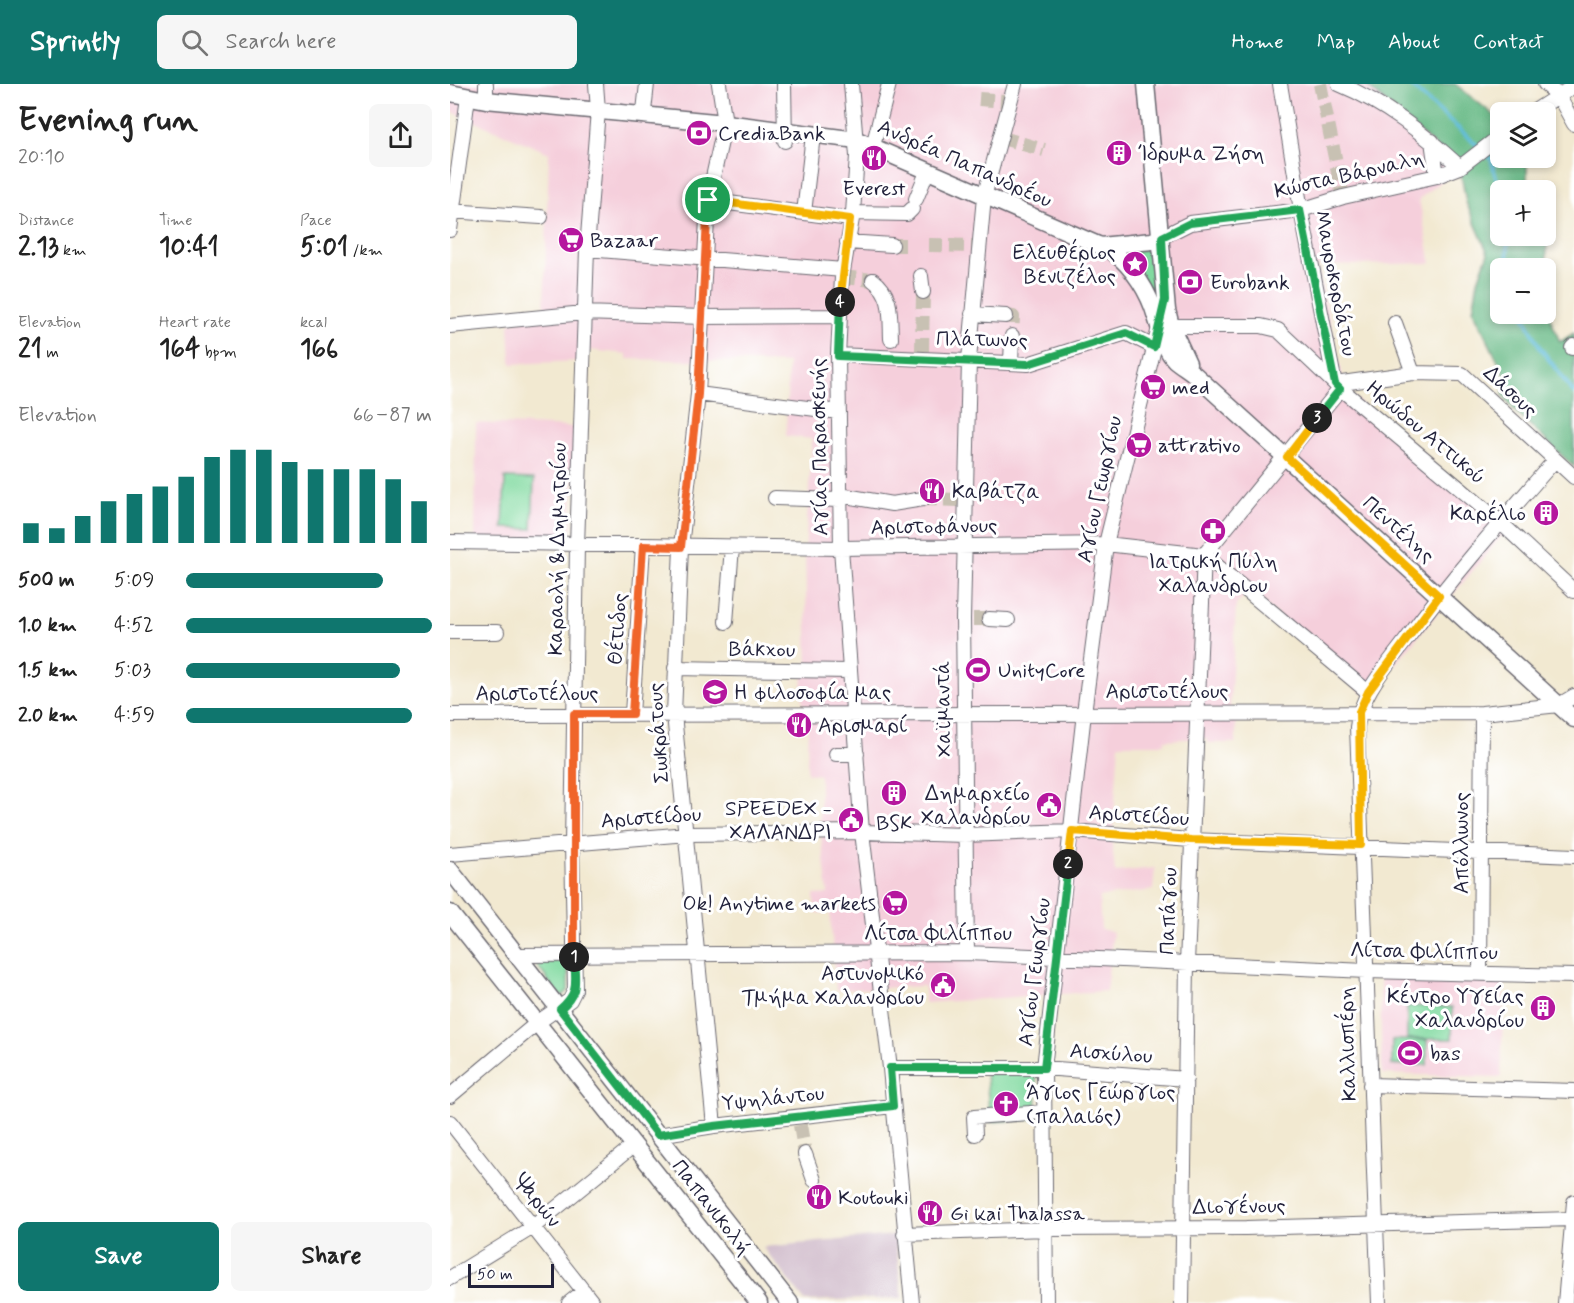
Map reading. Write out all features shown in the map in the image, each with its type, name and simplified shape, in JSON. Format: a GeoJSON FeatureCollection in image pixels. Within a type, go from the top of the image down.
{"type":"FeatureCollection","features":[{"type":"Feature","properties":{"kind":"main road"},"geometry":{"type":"LineString","coordinates":[[1146,84],[1162,237],[1165,327],[1174,359]]}},
{"type":"Feature","properties":{"kind":"main road","name":"Ανδρέα Παπανδρέου"},"geometry":{"type":"LineString","coordinates":[[450,93],[468,97],[486,92],[598,110],[724,123],[786,136],[813,135],[857,140],[1100,246],[1120,257],[1136,276],[1165,327]]}},
{"type":"Feature","properties":{"kind":"main road"},"geometry":{"type":"LineString","coordinates":[[1100,246],[1152,241],[1162,237]]}},
{"type":"Feature","properties":{"kind":"main road"},"geometry":{"type":"LineString","coordinates":[[1165,327],[1194,374]]}},
{"type":"Feature","properties":{"kind":"main road","name":"Πεντέλης"},"geometry":{"type":"LineString","coordinates":[[1174,359],[1287,457],[1574,719]]}},
{"type":"Feature","properties":{"kind":"main road"},"geometry":{"type":"LineString","coordinates":[[450,870],[790,1303]]}},
{"type":"Feature","properties":{"kind":"main road","name":"Παπανικολή"},"geometry":{"type":"LineString","coordinates":[[450,913],[755,1302]]}},
{"type":"Feature","properties":{"kind":"street","name":"Καραολή & Δημητρίου"},"geometry":{"type":"LineString","coordinates":[[560,1009],[570,1000],[575,990],[572,844],[577,546],[587,249],[598,110],[596,84]]}},
{"type":"Feature","properties":{"kind":"street"},"geometry":{"type":"LineString","coordinates":[[644,111],[647,84]]}},
{"type":"Feature","properties":{"kind":"street","name":"Σωκράτους"},"geometry":{"type":"LineString","coordinates":[[714,1126],[699,952],[674,714],[681,547],[698,394],[707,200],[724,123],[719,84]]}},
{"type":"Feature","properties":{"kind":"street"},"geometry":{"type":"LineString","coordinates":[[784,84],[786,136]]}},
{"type":"Feature","properties":{"kind":"street","name":"Αγίας Παρασκευής"},"geometry":{"type":"LineString","coordinates":[[851,84],[857,140],[852,216],[843,270],[839,316],[841,548],[862,832],[890,1068],[912,1303]]}},
{"type":"Feature","properties":{"kind":"street"},"geometry":{"type":"LineString","coordinates":[[873,146],[889,84]]}},
{"type":"Feature","properties":{"kind":"street","name":"Χαϊμαντά"},"geometry":{"type":"LineString","coordinates":[[967,953],[964,713],[968,619],[964,500],[969,360],[977,246],[984,197],[1008,101],[1015,84]]}},
{"type":"Feature","properties":{"kind":"street","name":"Μαυροκορδάτου"},"geometry":{"type":"LineString","coordinates":[[1280,84],[1300,210],[1337,386]]}},
{"type":"Feature","properties":{"kind":"street"},"geometry":{"type":"LineString","coordinates":[[1339,84],[1382,105],[1466,163]]}},
{"type":"Feature","properties":{"kind":"street"},"geometry":{"type":"LineString","coordinates":[[1545,84],[1558,95],[1574,124]]}},
{"type":"Feature","properties":{"kind":"street"},"geometry":{"type":"LineString","coordinates":[[1548,102],[1574,86]]}},
{"type":"Feature","properties":{"kind":"street"},"geometry":{"type":"LineString","coordinates":[[450,231],[468,97]]}},
{"type":"Feature","properties":{"kind":"street"},"geometry":{"type":"LineString","coordinates":[[804,213],[813,135]]}},
{"type":"Feature","properties":{"kind":"street"},"geometry":{"type":"LineString","coordinates":[[1432,141],[1437,176]]}},
{"type":"Feature","properties":{"kind":"street","name":"Κώστα Βάρναλη"},"geometry":{"type":"LineString","coordinates":[[1162,237],[1190,223],[1300,210],[1343,197],[1437,176],[1466,163],[1490,144]]}},
{"type":"Feature","properties":{"kind":"street"},"geometry":{"type":"LineString","coordinates":[[707,200],[804,213],[852,216],[907,214],[914,204],[927,172]]}},
{"type":"Feature","properties":{"kind":"street"},"geometry":{"type":"LineString","coordinates":[[452,211],[541,217]]}},
{"type":"Feature","properties":{"kind":"street"},"geometry":{"type":"LineString","coordinates":[[847,242],[892,245]]}},
{"type":"Feature","properties":{"kind":"street"},"geometry":{"type":"LineString","coordinates":[[587,249],[843,270]]}},
{"type":"Feature","properties":{"kind":"street"},"geometry":{"type":"LineString","coordinates":[[921,276],[923,292]]}},
{"type":"Feature","properties":{"kind":"street"},"geometry":{"type":"LineString","coordinates":[[873,280],[886,293],[890,304],[890,349]]}},
{"type":"Feature","properties":{"kind":"street"},"geometry":{"type":"LineString","coordinates":[[450,326],[584,313],[701,317],[839,316]]}},
{"type":"Feature","properties":{"kind":"street"},"geometry":{"type":"LineString","coordinates":[[972,314],[1006,316]]}},
{"type":"Feature","properties":{"kind":"street"},"geometry":{"type":"LineString","coordinates":[[1395,323],[1413,373]]}},
{"type":"Feature","properties":{"kind":"street","name":"Ηρώδου Αττικού"},"geometry":{"type":"LineString","coordinates":[[1165,327],[1273,328],[1284,334],[1337,386],[1500,522],[1574,591]]}},
{"type":"Feature","properties":{"kind":"street","name":"Αγίου Γεωργίου"},"geometry":{"type":"LineString","coordinates":[[1046,1303],[1044,1068],[1084,713],[1106,544],[1148,366],[1154,347],[1165,327]]}},
{"type":"Feature","properties":{"kind":"street","name":"Πλάτωνος"},"geometry":{"type":"LineString","coordinates":[[838,356],[890,349],[922,355],[1028,364],[1126,333],[1154,347]]}},
{"type":"Feature","properties":{"kind":"street"},"geometry":{"type":"LineString","coordinates":[[1011,363],[1012,336]]}},
{"type":"Feature","properties":{"kind":"street"},"geometry":{"type":"LineString","coordinates":[[1148,366],[1159,356],[1174,359]]}},
{"type":"Feature","properties":{"kind":"street","name":"Δάσους"},"geometry":{"type":"LineString","coordinates":[[1337,386],[1413,373],[1462,374],[1574,477]]}},
{"type":"Feature","properties":{"kind":"street"},"geometry":{"type":"LineString","coordinates":[[1337,386],[1287,457],[1204,555],[1368,692]]}},
{"type":"Feature","properties":{"kind":"street"},"geometry":{"type":"LineString","coordinates":[[698,394],[839,412]]}},
{"type":"Feature","properties":{"kind":"street"},"geometry":{"type":"LineString","coordinates":[[1359,712],[1368,692],[1439,596],[1555,460]]}},
{"type":"Feature","properties":{"kind":"street"},"geometry":{"type":"LineString","coordinates":[[775,498],[840,497],[892,504],[923,499]]}},
{"type":"Feature","properties":{"kind":"street","name":"Αριστοφάνους"},"geometry":{"type":"LineString","coordinates":[[450,542],[577,546],[841,548],[1106,544],[1204,555]]}},
{"type":"Feature","properties":{"kind":"street","name":"Θέτιδος"},"geometry":{"type":"LineString","coordinates":[[632,714],[643,546]]}},
{"type":"Feature","properties":{"kind":"street"},"geometry":{"type":"LineString","coordinates":[[726,622],[732,547]]}},
{"type":"Feature","properties":{"kind":"street","name":"Παπάγου"},"geometry":{"type":"LineString","coordinates":[[1182,1303],[1187,963],[1204,555]]}},
{"type":"Feature","properties":{"kind":"street"},"geometry":{"type":"LineString","coordinates":[[989,619],[1008,620]]}},
{"type":"Feature","properties":{"kind":"street"},"geometry":{"type":"LineString","coordinates":[[450,632],[497,632]]}},
{"type":"Feature","properties":{"kind":"street","name":"Βάκχου"},"geometry":{"type":"LineString","coordinates":[[675,668],[849,671]]}},
{"type":"Feature","properties":{"kind":"street"},"geometry":{"type":"LineString","coordinates":[[1559,705],[1574,696]]}},
{"type":"Feature","properties":{"kind":"street","name":"Αριστοτέλους"},"geometry":{"type":"LineString","coordinates":[[450,714],[1482,713],[1559,705]]}},
{"type":"Feature","properties":{"kind":"street","name":"Καλλισπέρη"},"geometry":{"type":"LineString","coordinates":[[1359,712],[1361,845],[1379,1303]]}},
{"type":"Feature","properties":{"kind":"street","name":"Απόλλωνος"},"geometry":{"type":"LineString","coordinates":[[1480,973],[1482,713]]}},
{"type":"Feature","properties":{"kind":"street"},"geometry":{"type":"LineString","coordinates":[[836,754],[857,754]]}},
{"type":"Feature","properties":{"kind":"street","name":"Αριστείδου"},"geometry":{"type":"LineString","coordinates":[[450,854],[687,834],[862,832],[965,835],[1072,831],[1191,840],[1361,845],[1482,854],[1574,855]]}},
{"type":"Feature","properties":{"kind":"street","name":"Λίτσα Φιλίππου"},"geometry":{"type":"LineString","coordinates":[[517,955],[699,952],[967,953],[1056,955],[1366,971],[1574,976]]}},
{"type":"Feature","properties":{"kind":"street"},"geometry":{"type":"LineString","coordinates":[[450,1096],[537,1023],[560,1009]]}},
{"type":"Feature","properties":{"kind":"street","name":"Αισχύλου"},"geometry":{"type":"LineString","coordinates":[[890,1068],[1044,1068],[1186,1079]]}},
{"type":"Feature","properties":{"kind":"street"},"geometry":{"type":"LineString","coordinates":[[1370,1085],[1574,1091]]}},
{"type":"Feature","properties":{"kind":"street","name":"Υψηλάντου"},"geometry":{"type":"LineString","coordinates":[[658,1135],[714,1126],[800,1121],[893,1106]]}},
{"type":"Feature","properties":{"kind":"street"},"geometry":{"type":"LineString","coordinates":[[975,1134],[974,1117],[1044,1112]]}},
{"type":"Feature","properties":{"kind":"street","name":"Ψαρών"},"geometry":{"type":"LineString","coordinates":[[450,1122],[593,1303]]}},
{"type":"Feature","properties":{"kind":"street"},"geometry":{"type":"LineString","coordinates":[[450,1278],[533,1227],[634,1145]]}},
{"type":"Feature","properties":{"kind":"street"},"geometry":{"type":"LineString","coordinates":[[805,1154],[814,1180]]}},
{"type":"Feature","properties":{"kind":"street"},"geometry":{"type":"LineString","coordinates":[[1565,1303],[1574,1202]]}},
{"type":"Feature","properties":{"kind":"street","name":"Διογένους"},"geometry":{"type":"LineString","coordinates":[[904,1234],[1046,1229],[1246,1228],[1574,1219]]}},
{"type":"Feature","properties":{"kind":"street"},"geometry":{"type":"LineString","coordinates":[[569,1303],[584,1292]]}},
{"type":"Feature","properties":{"kind":"shaded area"},"geometry":{"type":"Polygon","coordinates":[[[450,84],[1360,84],[1367,86],[1460,167],[1419,199],[1431,263],[1317,266],[1346,390],[1505,532],[1368,697],[1250,590],[1236,605],[1230,719],[1236,720],[1236,743],[1207,743],[1207,738],[1165,740],[1164,744],[1119,744],[1112,842],[1115,872],[1155,868],[1153,890],[1099,897],[1101,929],[1113,932],[1106,991],[925,1003],[924,986],[836,990],[830,913],[815,913],[814,895],[828,894],[820,827],[820,775],[807,773],[808,705],[803,704],[802,694],[803,673],[808,673],[805,553],[812,439],[786,436],[788,363],[627,359],[627,354],[580,349],[580,361],[511,364],[509,324],[544,311],[549,153],[450,111],[450,84]]]}},
{"type":"Feature","properties":{"kind":"shaded area"},"geometry":{"type":"Polygon","coordinates":[[[476,423],[575,427],[571,539],[475,539],[476,423]]]}},
{"type":"Feature","properties":{"kind":"shaded area"},"geometry":{"type":"Polygon","coordinates":[[[1380,978],[1504,982],[1501,1077],[1382,1074],[1380,978]]]}},
{"type":"Feature","properties":{"kind":"shaded area"},"geometry":{"type":"Polygon","coordinates":[[[895,1235],[902,1298],[805,1301],[763,1247],[895,1235]]]}},
{"type":"Feature","properties":{"kind":"green space"},"geometry":{"type":"Polygon","coordinates":[[[1360,84],[1455,84],[1490,112],[1490,168],[1527,168],[1527,180],[1490,180],[1490,246],[1547,246],[1547,258],[1490,258],[1490,324],[1553,324],[1560,342],[1574,333],[1574,467],[1517,413],[1503,395],[1505,376],[1473,310],[1478,281],[1488,253],[1466,202],[1460,168],[1367,86],[1360,84]]]}},
{"type":"Feature","properties":{"kind":"green space"},"geometry":{"type":"Polygon","coordinates":[[[1156,248],[1158,300],[1124,252],[1156,248]]]}},
{"type":"Feature","properties":{"kind":"green space"},"geometry":{"type":"Polygon","coordinates":[[[505,478],[534,479],[532,529],[503,528],[505,478]]]}},
{"type":"Feature","properties":{"kind":"green space"},"geometry":{"type":"Polygon","coordinates":[[[565,960],[568,962],[568,991],[562,996],[558,994],[536,964],[565,960]]]}},
{"type":"Feature","properties":{"kind":"green space"},"geometry":{"type":"Polygon","coordinates":[[[1407,1006],[1452,1007],[1452,1039],[1407,1039],[1407,1006]]]}},
{"type":"Feature","properties":{"kind":"green space","name":"bas"},"geometry":{"type":"Polygon","coordinates":[[[1392,1040],[1427,1040],[1427,1065],[1392,1065],[1392,1040]]]}},
{"type":"Feature","properties":{"kind":"green space"},"geometry":{"type":"Polygon","coordinates":[[[986,1073],[1036,1075],[1037,1119],[990,1122],[986,1073]]]}},
{"type":"Feature","properties":{"kind":"waterway"},"geometry":{"type":"LineString","coordinates":[[1409,84],[1479,147]]}},
{"type":"Feature","properties":{"kind":"waterway"},"geometry":{"type":"LineString","coordinates":[[1484,152],[1491,159],[1497,180]]}},
{"type":"Feature","properties":{"kind":"waterway"},"geometry":{"type":"LineString","coordinates":[[1507,258],[1508,246]]}},
{"type":"Feature","properties":{"kind":"waterway"},"geometry":{"type":"LineString","coordinates":[[1528,324],[1541,349],[1574,393]]}},
{"type":"Feature","properties":{"kind":"tunnel"},"geometry":{"type":"LineString","coordinates":[[1320,84],[1343,197]]}},
{"type":"Feature","properties":{"kind":"tunnel"},"geometry":{"type":"LineString","coordinates":[[979,99],[1005,101]]}},
{"type":"Feature","properties":{"kind":"tunnel"},"geometry":{"type":"LineString","coordinates":[[1002,138],[1044,150]]}},
{"type":"Feature","properties":{"kind":"tunnel"},"geometry":{"type":"LineString","coordinates":[[892,245],[905,245]]}},
{"type":"Feature","properties":{"kind":"tunnel"},"geometry":{"type":"LineString","coordinates":[[929,245],[975,246]]}},
{"type":"Feature","properties":{"kind":"tunnel"},"geometry":{"type":"LineString","coordinates":[[842,277],[873,280]]}},
{"type":"Feature","properties":{"kind":"tunnel"},"geometry":{"type":"LineString","coordinates":[[922,351],[923,292]]}},
{"type":"Feature","properties":{"kind":"tunnel"},"geometry":{"type":"LineString","coordinates":[[1006,316],[1013,317],[1012,336]]}},
{"type":"Feature","properties":{"kind":"tunnel"},"geometry":{"type":"LineString","coordinates":[[923,499],[962,500]]}},
{"type":"Feature","properties":{"kind":"tunnel"},"geometry":{"type":"LineString","coordinates":[[973,619],[989,619]]}},
{"type":"Feature","properties":{"kind":"tunnel"},"geometry":{"type":"LineString","coordinates":[[800,1125],[805,1154]]}},
{"type":"Feature","properties":{"kind":"place","name":"CrediaBank"},"geometry":{"type":"Point","coordinates":[699,133]}},
{"type":"Feature","properties":{"kind":"place","name":"Ίδρυμα Ζήση"},"geometry":{"type":"Point","coordinates":[1119,153]}},
{"type":"Feature","properties":{"kind":"place","name":"Everest"},"geometry":{"type":"Point","coordinates":[874,158]}},
{"type":"Feature","properties":{"kind":"place","name":"Bazaar"},"geometry":{"type":"Point","coordinates":[571,240]}},
{"type":"Feature","properties":{"kind":"place","name":"Ελευθέριος Βενιζέλος"},"geometry":{"type":"Point","coordinates":[1135,264]}},
{"type":"Feature","properties":{"kind":"place","name":"Eurobank"},"geometry":{"type":"Point","coordinates":[1190,282]}},
{"type":"Feature","properties":{"kind":"place","name":"med"},"geometry":{"type":"Point","coordinates":[1153,387]}},
{"type":"Feature","properties":{"kind":"place","name":"attrativo"},"geometry":{"type":"Point","coordinates":[1139,445]}},
{"type":"Feature","properties":{"kind":"place","name":"Καβάτζα"},"geometry":{"type":"Point","coordinates":[932,491]}},
{"type":"Feature","properties":{"kind":"place","name":"Καρέλιο"},"geometry":{"type":"Point","coordinates":[1546,513]}},
{"type":"Feature","properties":{"kind":"place","name":"Ιατρική Πύλη Χαλανδριου"},"geometry":{"type":"Point","coordinates":[1213,531]}},
{"type":"Feature","properties":{"kind":"place","name":"UnityCore"},"geometry":{"type":"Point","coordinates":[978,670]}},
{"type":"Feature","properties":{"kind":"place","name":"Η φιλοσοφία μας"},"geometry":{"type":"Point","coordinates":[715,692]}},
{"type":"Feature","properties":{"kind":"place","name":"Αρισμαρί"},"geometry":{"type":"Point","coordinates":[799,725]}},
{"type":"Feature","properties":{"kind":"place","name":"BSK"},"geometry":{"type":"Point","coordinates":[894,793]}},
{"type":"Feature","properties":{"kind":"place","name":"Δημαρχείο Χαλανδρίου"},"geometry":{"type":"Point","coordinates":[1049,805]}},
{"type":"Feature","properties":{"kind":"place","name":"SPEEDEX - ΧΑΛΑΝΔΡΙ"},"geometry":{"type":"Point","coordinates":[851,820]}},
{"type":"Feature","properties":{"kind":"place","name":"Ok! Anytime markets"},"geometry":{"type":"Point","coordinates":[895,903]}},
{"type":"Feature","properties":{"kind":"place","name":"Αστυνομικό Τμήμα Χαλανδρίου"},"geometry":{"type":"Point","coordinates":[943,985]}},
{"type":"Feature","properties":{"kind":"place","name":"Κέντρο Υγείας Χαλανδρίου"},"geometry":{"type":"Point","coordinates":[1543,1008]}},
{"type":"Feature","properties":{"kind":"place","name":"bas"},"geometry":{"type":"Point","coordinates":[1410,1053]}},
{"type":"Feature","properties":{"kind":"place","name":"Άγιος Γεώργιος (παλαιός)"},"geometry":{"type":"Point","coordinates":[1006,1104]}},
{"type":"Feature","properties":{"kind":"place","name":"Koutouki"},"geometry":{"type":"Point","coordinates":[819,1197]}},
{"type":"Feature","properties":{"kind":"place","name":"Gi kai Thalassa"},"geometry":{"type":"Point","coordinates":[930,1213]}},
{"type":"Feature","properties":{"kind":"route"},"geometry":{"type":"LineString","coordinates":[[708,200],[850,219],[843,270],[838,356],[1028,364],[1126,333],[1154,347],[1165,300],[1162,237],[1190,223],[1300,210],[1335,384],[1340,389],[1287,457],[1439,596],[1368,692],[1359,712],[1357,727],[1361,845],[1191,840],[1072,831],[1044,1068],[890,1068],[893,1106],[714,1126],[658,1135],[560,1009],[570,1000],[575,990],[572,844],[574,714],[632,714],[643,546],[681,547],[698,394],[708,200]]}}]}
